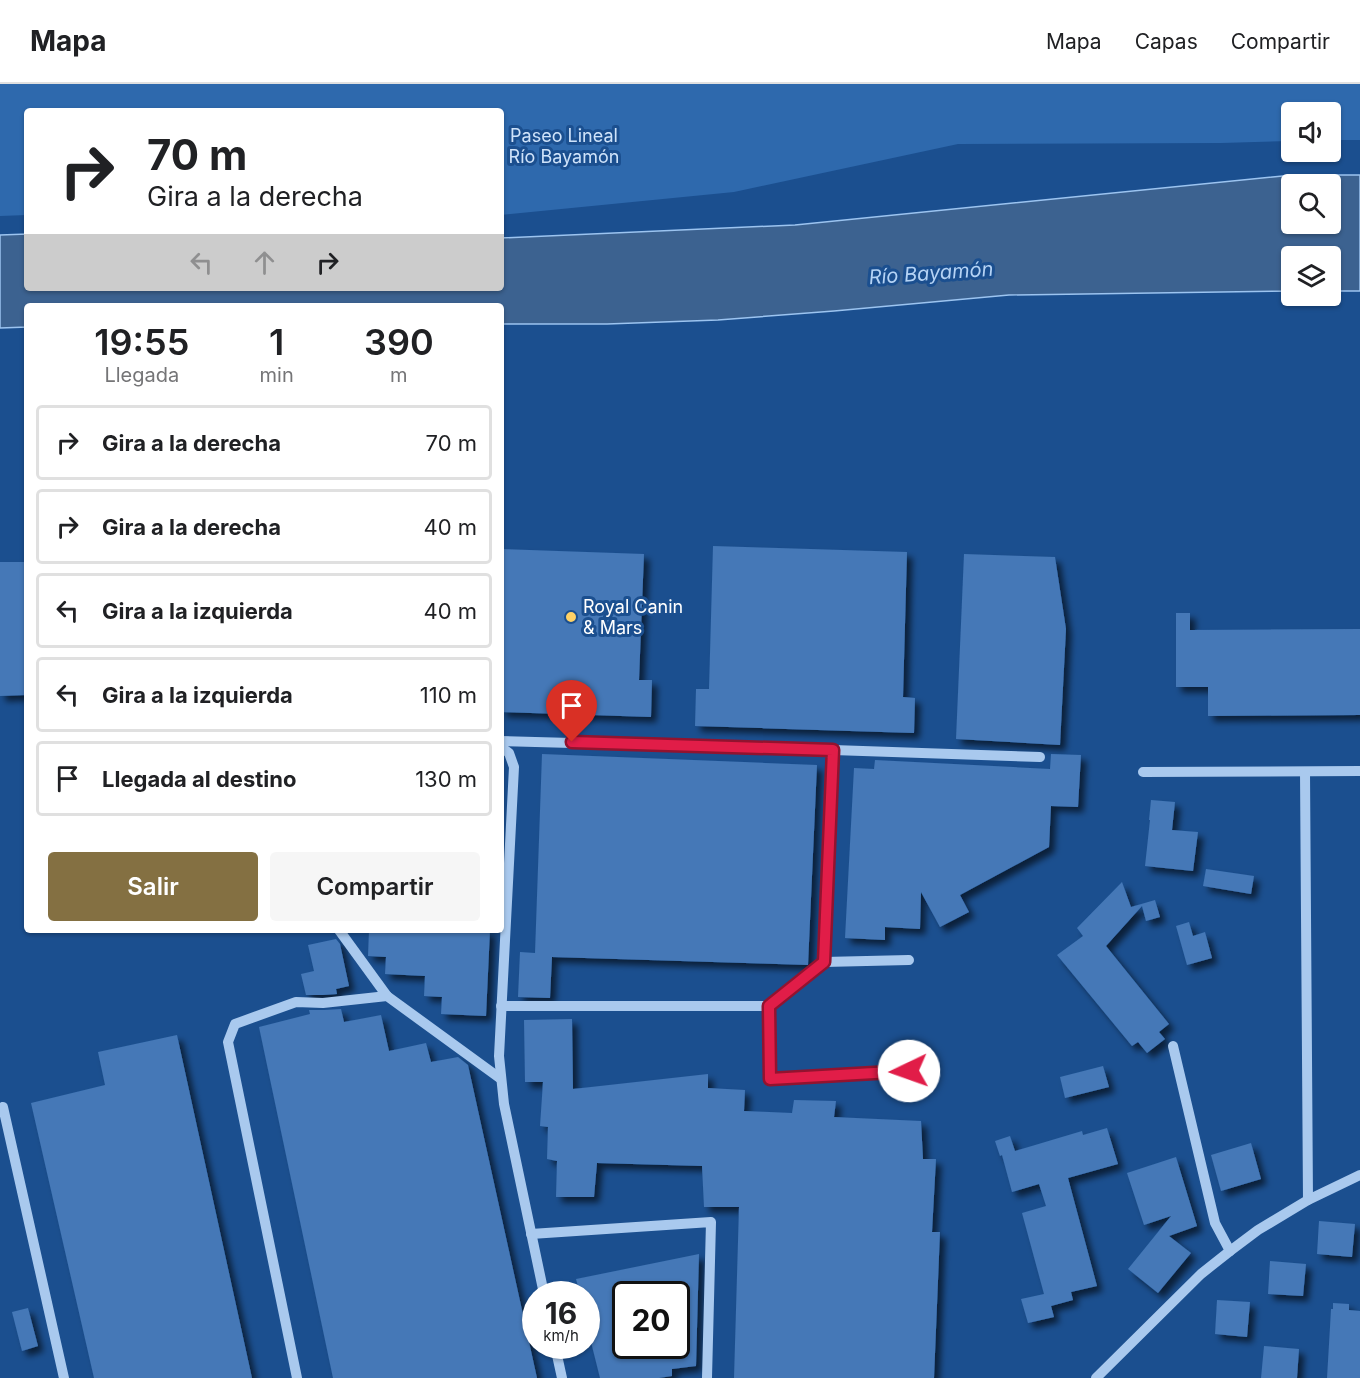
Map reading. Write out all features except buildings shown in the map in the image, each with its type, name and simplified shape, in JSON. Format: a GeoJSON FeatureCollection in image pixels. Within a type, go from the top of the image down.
{"type":"FeatureCollection","features":[{"type":"Feature","properties":{"kind":"street"},"geometry":{"type":"LineString","coordinates":[[504,741],[1040,757]]}},
{"type":"Feature","properties":{"kind":"street"},"geometry":{"type":"LineString","coordinates":[[504,749],[509,753],[514,767],[499,1056],[504,1104],[541,1281]]}},
{"type":"Feature","properties":{"kind":"street"},"geometry":{"type":"LineString","coordinates":[[824,962],[833,750]]}},
{"type":"Feature","properties":{"kind":"street"},"geometry":{"type":"LineString","coordinates":[[1143,771],[1360,771]]}},
{"type":"Feature","properties":{"kind":"street"},"geometry":{"type":"LineString","coordinates":[[1305,772],[1308,1200]]}},
{"type":"Feature","properties":{"kind":"street"},"geometry":{"type":"LineString","coordinates":[[341,933],[387,996],[501,1079]]}},
{"type":"Feature","properties":{"kind":"street"},"geometry":{"type":"LineString","coordinates":[[501,1006],[769,1006],[824,962],[909,960]]}},
{"type":"Feature","properties":{"kind":"street"},"geometry":{"type":"LineString","coordinates":[[297,1378],[228,1042],[235,1024],[296,1002],[323,1003],[387,996]]}},
{"type":"Feature","properties":{"kind":"street"},"geometry":{"type":"LineString","coordinates":[[769,1006],[770,1079],[909,1071]]}},
{"type":"Feature","properties":{"kind":"street"},"geometry":{"type":"LineString","coordinates":[[1173,1046],[1215,1223],[1230,1251]]}},
{"type":"Feature","properties":{"kind":"street"},"geometry":{"type":"LineString","coordinates":[[3,1107],[64,1378]]}},
{"type":"Feature","properties":{"kind":"street"},"geometry":{"type":"LineString","coordinates":[[1096,1378],[1201,1274],[1230,1251],[1258,1230],[1308,1200],[1360,1175]]}},
{"type":"Feature","properties":{"kind":"street"},"geometry":{"type":"LineString","coordinates":[[531,1234],[711,1222],[707,1378]]}},
{"type":"Feature","properties":{"kind":"street"},"geometry":{"type":"LineString","coordinates":[[558,1359],[562,1378]]}},
{"type":"Feature","properties":{"kind":"green space","name":"Paseo Lineal Río Bayamón"},"geometry":{"type":"Polygon","coordinates":[[[0,84],[1360,84],[1360,140],[1341,140],[1341,102],[1281,102],[1281,141],[958,144],[734,192],[504,215],[504,108],[24,108],[24,215],[0,216],[0,84]]]}},
{"type":"Feature","properties":{"kind":"water","name":"Río Bayamón"},"geometry":{"type":"Polygon","coordinates":[[[1341,175],[1360,175],[1360,291],[1341,291],[1341,246],[1281,246],[1281,291],[1009,295],[718,320],[607,324],[504,324],[504,303],[24,303],[24,327],[0,328],[0,235],[24,234],[24,291],[504,291],[504,238],[795,225],[1281,176],[1281,234],[1341,234],[1341,175]]]}},
{"type":"Feature","properties":{"kind":"place","name":"Royal Canin & Mars"},"geometry":{"type":"Point","coordinates":[571,617]}},
{"type":"Feature","properties":{"kind":"route"},"geometry":{"type":"LineString","coordinates":[[572,742],[833,750],[824,962],[769,1006],[770,1079],[909,1071]]}}]}
